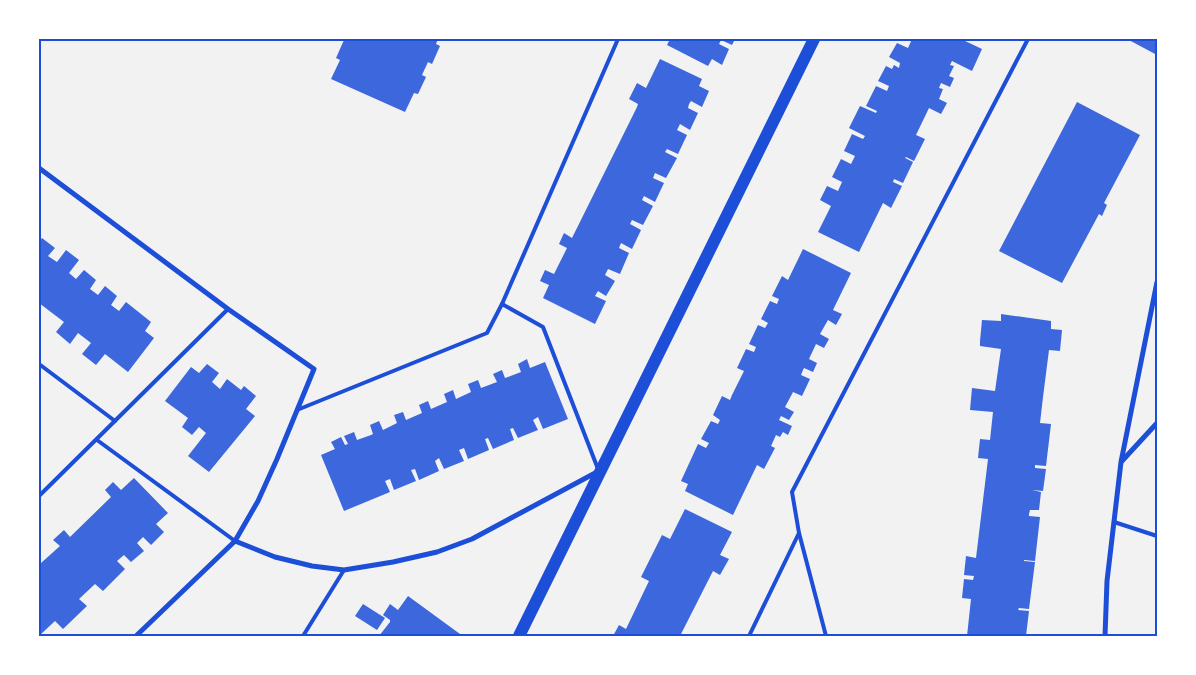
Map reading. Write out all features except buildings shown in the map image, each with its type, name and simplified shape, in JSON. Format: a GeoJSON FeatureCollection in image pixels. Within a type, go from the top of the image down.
{"type":"FeatureCollection","features":[{"type":"Feature","properties":{"kind":"main road"},"geometry":{"type":"LineString","coordinates":[[519,636],[814,39]]}},
{"type":"Feature","properties":{"kind":"street"},"geometry":{"type":"LineString","coordinates":[[39,168],[228,310],[314,368],[298,410],[258,501],[235,541],[136,636]]}},
{"type":"Feature","properties":{"kind":"street"},"geometry":{"type":"LineString","coordinates":[[1105,636],[1107,582],[1121,462],[1157,282]]}},
{"type":"Feature","properties":{"kind":"street"},"geometry":{"type":"LineString","coordinates":[[1121,462],[1157,423]]}},
{"type":"Feature","properties":{"kind":"street"},"geometry":{"type":"LineString","coordinates":[[235,541],[275,557],[312,566],[344,570],[393,562],[437,552],[472,538],[599,471]]}},
{"type":"Feature","properties":{"kind":"lane"},"geometry":{"type":"LineString","coordinates":[[298,410],[487,334],[502,304],[618,39]]}},
{"type":"Feature","properties":{"kind":"lane"},"geometry":{"type":"LineString","coordinates":[[826,636],[799,533],[792,492],[1028,39]]}},
{"type":"Feature","properties":{"kind":"lane"},"geometry":{"type":"LineString","coordinates":[[502,304],[543,327],[599,471]]}},
{"type":"Feature","properties":{"kind":"lane"},"geometry":{"type":"LineString","coordinates":[[39,496],[228,310]]}},
{"type":"Feature","properties":{"kind":"lane"},"geometry":{"type":"LineString","coordinates":[[39,364],[115,422]]}},
{"type":"Feature","properties":{"kind":"lane"},"geometry":{"type":"LineString","coordinates":[[97,440],[235,541]]}},
{"type":"Feature","properties":{"kind":"lane"},"geometry":{"type":"LineString","coordinates":[[1114,522],[1157,536]]}},
{"type":"Feature","properties":{"kind":"lane"},"geometry":{"type":"LineString","coordinates":[[749,636],[799,533]]}},
{"type":"Feature","properties":{"kind":"lane"},"geometry":{"type":"LineString","coordinates":[[303,636],[344,570]]}}]}
